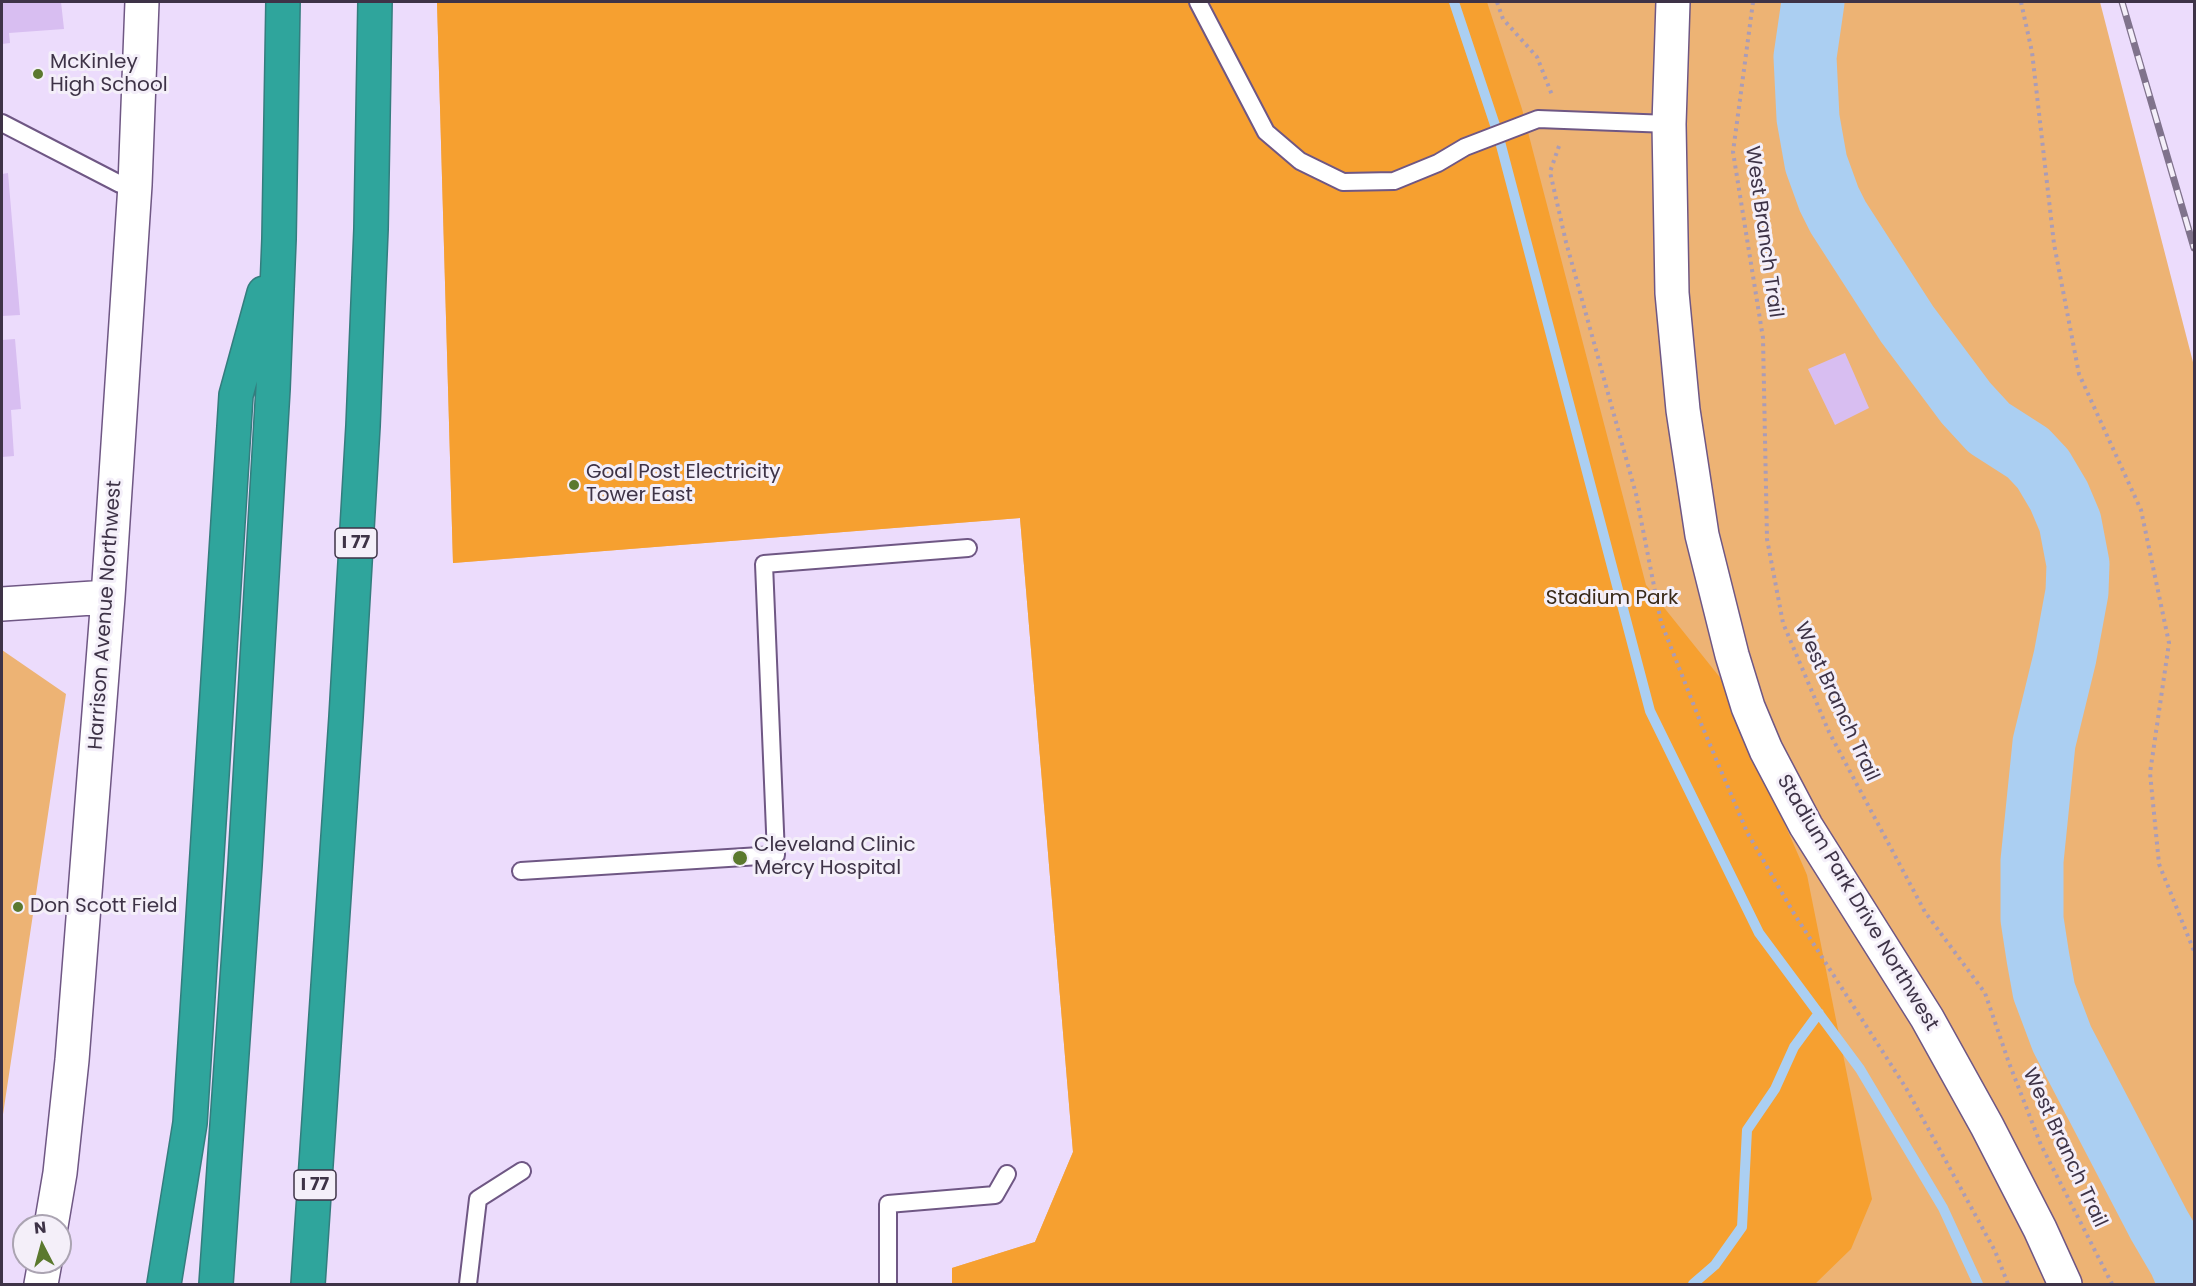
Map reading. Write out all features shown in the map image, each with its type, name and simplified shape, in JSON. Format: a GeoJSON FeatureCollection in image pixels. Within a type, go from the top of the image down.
{"type":"FeatureCollection","features":[{"type":"Feature","properties":{"kind":"highway"},"geometry":{"type":"LineString","coordinates":[[216,1284],[273,401],[279,239],[282,2]]}},
{"type":"Feature","properties":{"kind":"highway","name":"I 77"},"geometry":{"type":"LineString","coordinates":[[308,1284],[347,706],[363,415],[371,229],[375,2]]}},
{"type":"Feature","properties":{"kind":"highway"},"geometry":{"type":"LineString","coordinates":[[164,1284],[190,1124],[236,395],[279,239]]}},
{"type":"Feature","properties":{"kind":"highway"},"geometry":{"type":"LineString","coordinates":[[321,1085],[327,1284]]}},
{"type":"Feature","properties":{"kind":"street","name":"Harrison Avenue Northwest"},"geometry":{"type":"LineString","coordinates":[[53,1214],[60,1173],[72,1060],[108,597],[135,185],[141,2]]}},
{"type":"Feature","properties":{"kind":"street","name":"Stadium Park Drive Northwest"},"geometry":{"type":"LineString","coordinates":[[1673,2],[1669,124],[1672,293],[1683,411],[1702,535],[1732,655],[1748,707],[1766,750],[1806,826],[1927,1018],[1988,1126],[2065,1284]]}},
{"type":"Feature","properties":{"kind":"street"},"geometry":{"type":"LineString","coordinates":[[2,604],[108,597]]}},
{"type":"Feature","properties":{"kind":"lane"},"geometry":{"type":"LineString","coordinates":[[1198,2],[1266,132],[1300,161],[1343,182],[1394,181],[1438,163],[1465,147],[1538,119],[1669,124]]}},
{"type":"Feature","properties":{"kind":"lane"},"geometry":{"type":"LineString","coordinates":[[2,123],[120,184],[135,185]]}},
{"type":"Feature","properties":{"kind":"lane"},"geometry":{"type":"LineString","coordinates":[[521,871],[776,855],[764,564],[968,548]]}},
{"type":"Feature","properties":{"kind":"lane"},"geometry":{"type":"LineString","coordinates":[[468,1284],[478,1199],[522,1171]]}},
{"type":"Feature","properties":{"kind":"lane"},"geometry":{"type":"LineString","coordinates":[[888,1284],[888,1204],[995,1196],[1007,1174]]}},
{"type":"Feature","properties":{"kind":"path","name":"West Branch Trail"},"geometry":{"type":"LineString","coordinates":[[1753,2],[1733,152],[1763,338],[1767,538],[1783,623],[1829,732],[1925,912],[1985,993],[2009,1064],[2041,1145],[2112,1284]]}},
{"type":"Feature","properties":{"kind":"path"},"geometry":{"type":"LineString","coordinates":[[2021,2],[2032,52],[2054,244],[2079,374],[2141,510],[2169,643],[2150,773],[2159,864],[2194,951]]}},
{"type":"Feature","properties":{"kind":"green space","name":"Stadium Park"},"geometry":{"type":"Polygon","coordinates":[[[437,2],[2100,2],[2194,366],[2194,1284],[952,1284],[952,1268],[1035,1242],[1073,1152],[1020,518],[453,563],[437,2]]]}},
{"type":"Feature","properties":{"kind":"green space","name":"Stadium Park"},"geometry":{"type":"Polygon","coordinates":[[[437,2],[1487,2],[1522,109],[1646,585],[1722,680],[1807,875],[1872,1199],[1851,1249],[1815,1284],[952,1284],[952,1268],[1035,1242],[1073,1152],[1020,518],[453,563],[437,2]]]}},
{"type":"Feature","properties":{"kind":"green space","name":"Don Scott Field"},"geometry":{"type":"Polygon","coordinates":[[[2,650],[66,694],[2,1121],[2,650]]]}},
{"type":"Feature","properties":{"kind":"building"},"geometry":{"type":"Polygon","coordinates":[[[2,2],[61,2],[64,29],[9,33],[10,43],[2,44],[2,2]]]}},
{"type":"Feature","properties":{"kind":"building"},"geometry":{"type":"Polygon","coordinates":[[[8,173],[20,315],[2,316],[2,174],[8,173]]]}},
{"type":"Feature","properties":{"kind":"building"},"geometry":{"type":"Polygon","coordinates":[[[15,339],[21,409],[11,410],[14,456],[2,457],[2,340],[15,339]]]}},
{"type":"Feature","properties":{"kind":"building"},"geometry":{"type":"Polygon","coordinates":[[[1845,353],[1869,408],[1835,425],[1808,369],[1845,353]]]}},
{"type":"Feature","properties":{"kind":"waterway"},"geometry":{"type":"LineString","coordinates":[[1454,2],[1498,134],[1650,711],[1759,933],[1860,1069],[1943,1208],[1978,1284]]}},
{"type":"Feature","properties":{"kind":"waterway"},"geometry":{"type":"LineString","coordinates":[[1813,2],[1805,57],[1808,118],[1816,163],[1829,199],[1838,217],[1907,324],[1966,403],[1989,428],[2028,453],[2043,469],[2059,496],[2070,522],[2078,564],[2077,592],[2065,657],[2044,743],[2032,861],[2032,919],[2038,958],[2044,991],[2062,1039],[2190,1284]]}},
{"type":"Feature","properties":{"kind":"waterway"},"geometry":{"type":"LineString","coordinates":[[1693,1284],[1715,1265],[1742,1227],[1747,1130],[1775,1089],[1794,1047],[1819,1013]]}},
{"type":"Feature","properties":{"kind":"railway"},"geometry":{"type":"LineString","coordinates":[[2122,2],[2194,248]]}},
{"type":"Feature","properties":{"kind":"place","name":"McKinley High School"},"geometry":{"type":"Point","coordinates":[38,74]}},
{"type":"Feature","properties":{"kind":"place","name":"Goal Post Electricity Tower East"},"geometry":{"type":"Point","coordinates":[574,485]}},
{"type":"Feature","properties":{"kind":"place","name":"Cleveland Clinic Mercy Hospital"},"geometry":{"type":"Point","coordinates":[740,858]}},
{"type":"Feature","properties":{"kind":"place","name":"Don Scott Field"},"geometry":{"type":"Point","coordinates":[18,907]}}]}
